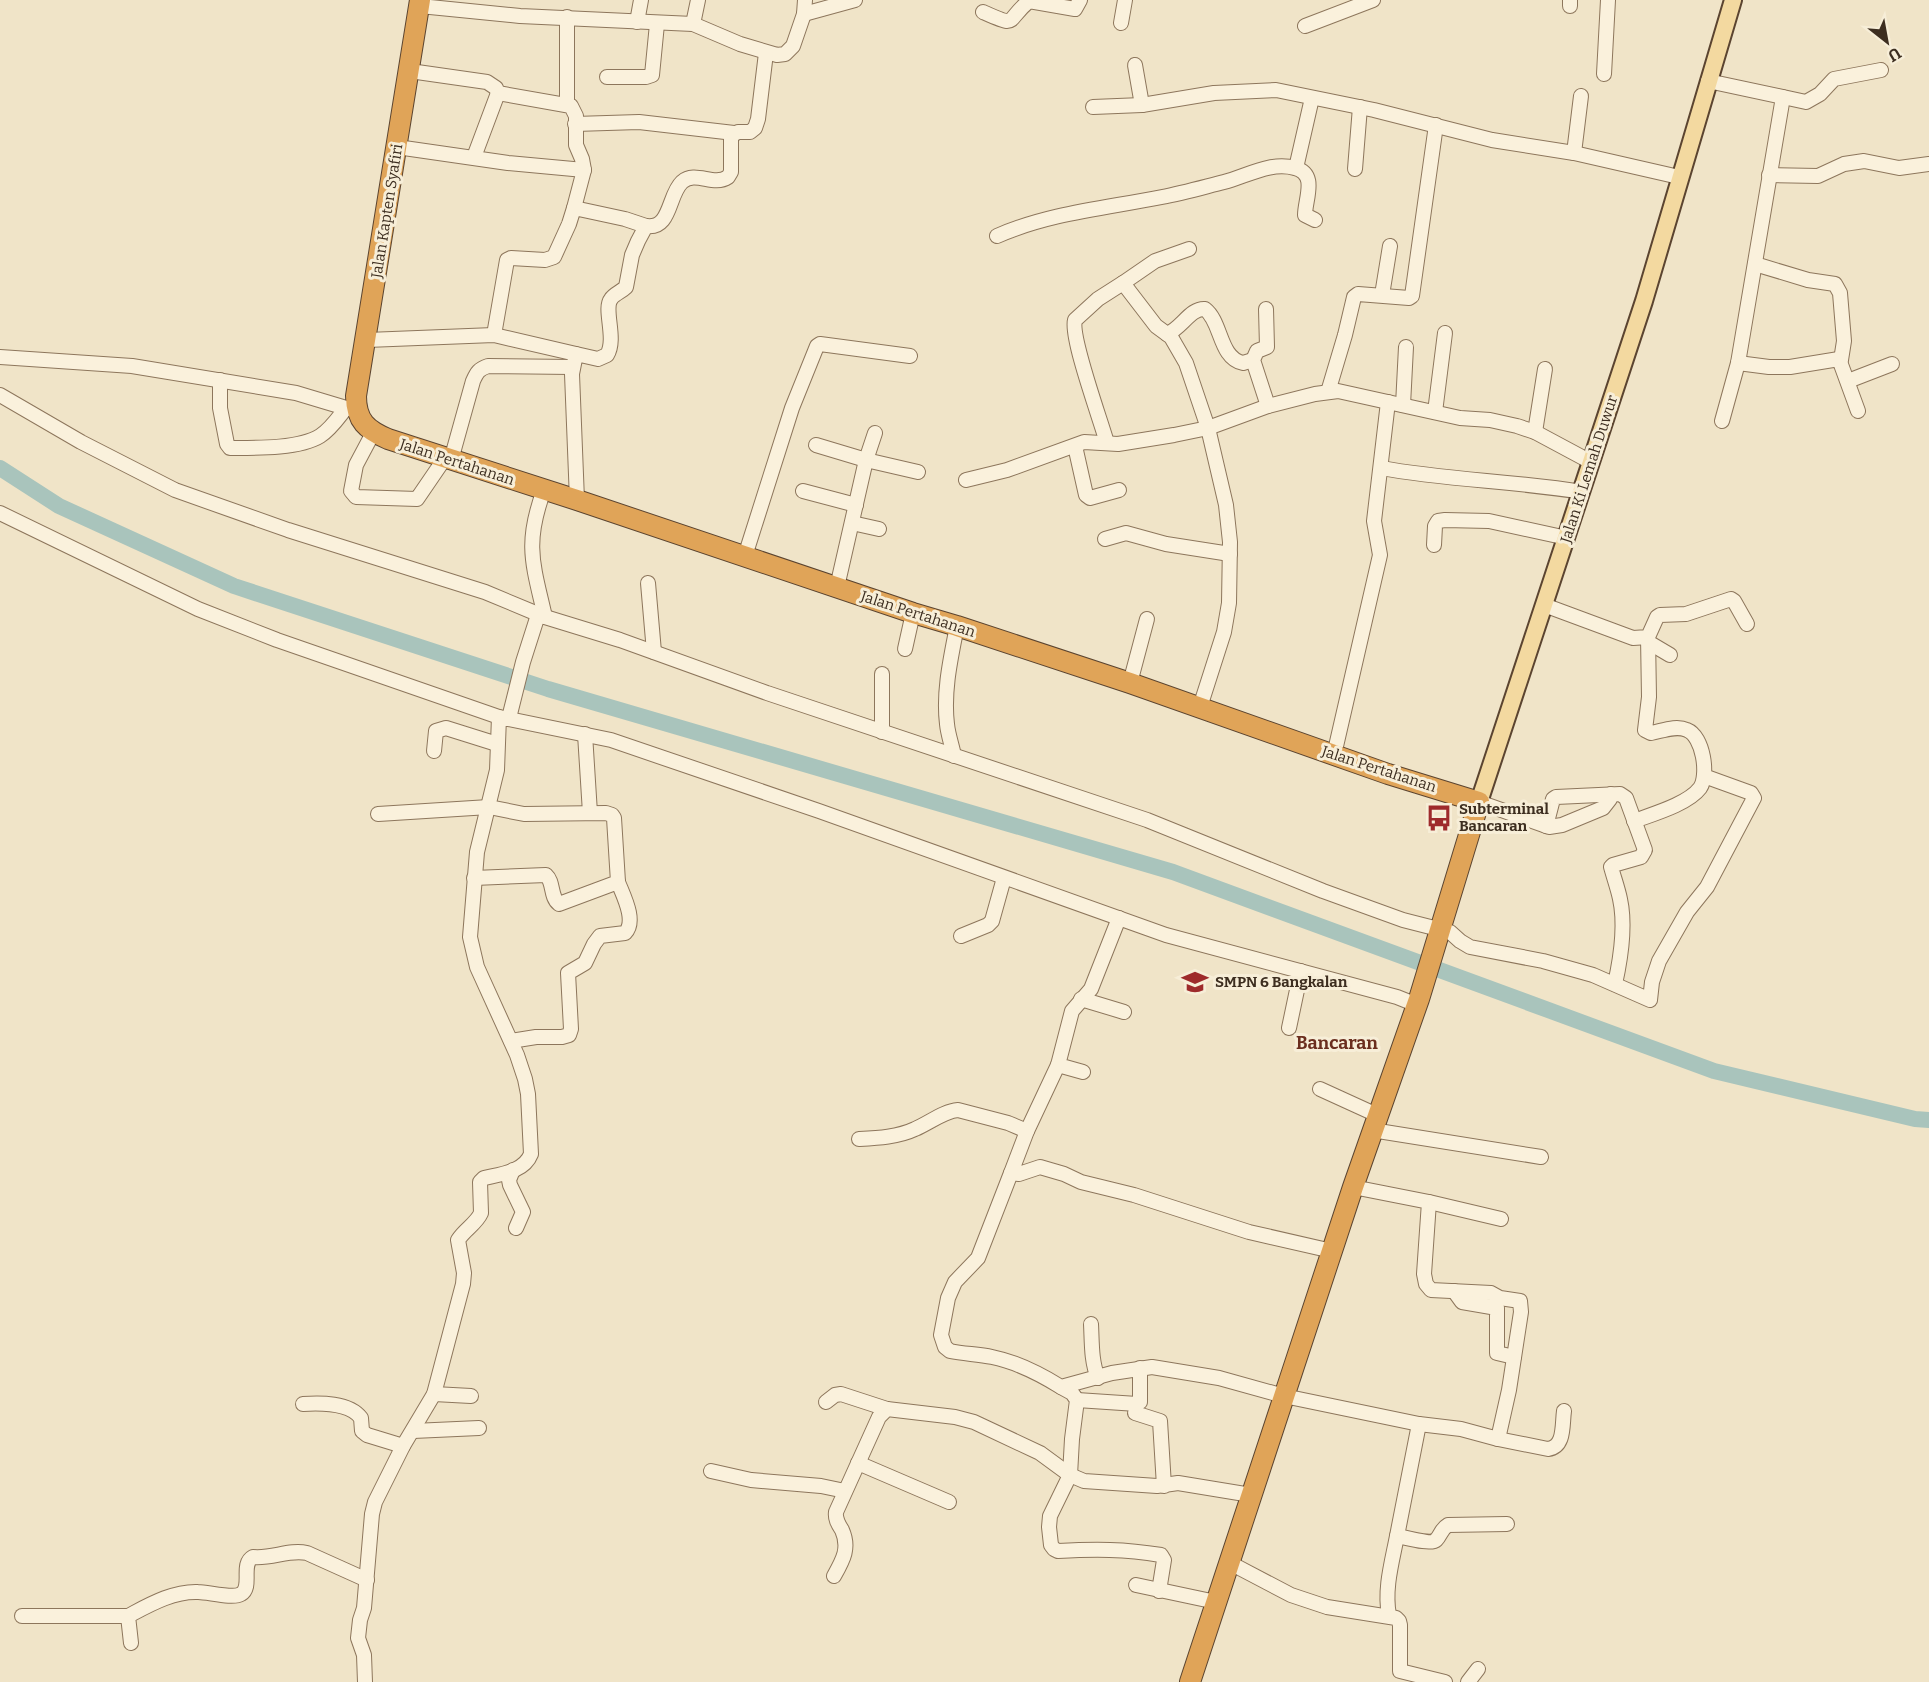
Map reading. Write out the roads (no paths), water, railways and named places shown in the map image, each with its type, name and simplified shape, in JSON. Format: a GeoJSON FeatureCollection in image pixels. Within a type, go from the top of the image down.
{"type":"FeatureCollection","features":[{"type":"Feature","properties":{"kind":"highway","name":"Jalan Kapten Syafiri"},"geometry":{"type":"LineString","coordinates":[[359,418],[367,340],[420,3]]}},
{"type":"Feature","properties":{"kind":"highway","name":"Jalan Pertahanan"},"geometry":{"type":"LineString","coordinates":[[359,418],[448,459],[577,500],[913,614],[957,626],[1130,683],[1388,774],[1479,802]]}},
{"type":"Feature","properties":{"kind":"highway","name":"Jalan Ki Lemah Duwur"},"geometry":{"type":"LineString","coordinates":[[1190,1682],[1353,1187],[1418,1002],[1479,802]]}},
{"type":"Feature","properties":{"kind":"main road","name":"Jalan Ki Lemah Duwur"},"geometry":{"type":"LineString","coordinates":[[1479,802],[1644,301],[1732,0]]}},
{"type":"Feature","properties":{"kind":"street"},"geometry":{"type":"LineString","coordinates":[[637,22],[641,0]]}},
{"type":"Feature","properties":{"kind":"street"},"geometry":{"type":"LineString","coordinates":[[693,24],[698,0]]}},
{"type":"Feature","properties":{"kind":"street"},"geometry":{"type":"LineString","coordinates":[[420,3],[520,16],[693,24],[766,53],[777,55],[785,54],[793,46],[804,7],[855,0]]}},
{"type":"Feature","properties":{"kind":"street"},"geometry":{"type":"LineString","coordinates":[[982,12],[1006,22],[1016,16],[1029,1],[1075,9],[1080,0]]}},
{"type":"Feature","properties":{"kind":"street"},"geometry":{"type":"LineString","coordinates":[[1121,22],[1125,0]]}},
{"type":"Feature","properties":{"kind":"street"},"geometry":{"type":"LineString","coordinates":[[1305,26],[1373,0]]}},
{"type":"Feature","properties":{"kind":"street"},"geometry":{"type":"LineString","coordinates":[[1604,74],[1608,0]]}},
{"type":"Feature","properties":{"kind":"street"},"geometry":{"type":"LineString","coordinates":[[567,17],[567,105]]}},
{"type":"Feature","properties":{"kind":"street"},"geometry":{"type":"LineString","coordinates":[[607,77],[652,75],[657,24]]}},
{"type":"Feature","properties":{"kind":"street"},"geometry":{"type":"LineString","coordinates":[[575,124],[639,122],[734,133],[750,132],[758,119],[766,53]]}},
{"type":"Feature","properties":{"kind":"street"},"geometry":{"type":"LineString","coordinates":[[1135,64],[1142,105]]}},
{"type":"Feature","properties":{"kind":"street"},"geometry":{"type":"LineString","coordinates":[[1708,81],[1806,102],[1820,94],[1834,79],[1881,70]]}},
{"type":"Feature","properties":{"kind":"street"},"geometry":{"type":"LineString","coordinates":[[410,71],[487,82],[496,88],[498,93],[474,158]]}},
{"type":"Feature","properties":{"kind":"street"},"geometry":{"type":"LineString","coordinates":[[1093,107],[1142,105],[1214,93],[1283,91],[1360,107],[1492,140],[1574,153],[1679,177]]}},
{"type":"Feature","properties":{"kind":"street"},"geometry":{"type":"LineString","coordinates":[[494,335],[507,260],[511,258],[545,260],[554,257],[569,224],[584,170],[576,145],[575,111],[571,106],[498,93]]}},
{"type":"Feature","properties":{"kind":"street"},"geometry":{"type":"LineString","coordinates":[[1574,153],[1581,96]]}},
{"type":"Feature","properties":{"kind":"street"},"geometry":{"type":"LineString","coordinates":[[1722,421],[1738,363],[1782,97]]}},
{"type":"Feature","properties":{"kind":"street"},"geometry":{"type":"LineString","coordinates":[[1296,168],[1312,98]]}},
{"type":"Feature","properties":{"kind":"street"},"geometry":{"type":"LineString","coordinates":[[1355,169],[1360,107]]}},
{"type":"Feature","properties":{"kind":"street"},"geometry":{"type":"LineString","coordinates":[[1328,392],[1354,297],[1358,294],[1409,298],[1412,296],[1436,125]]}},
{"type":"Feature","properties":{"kind":"street"},"geometry":{"type":"LineString","coordinates":[[574,208],[654,227],[662,222],[682,182],[694,177],[717,182],[728,177],[731,172],[730,141],[734,133]]}},
{"type":"Feature","properties":{"kind":"street"},"geometry":{"type":"LineString","coordinates":[[397,147],[584,170]]}},
{"type":"Feature","properties":{"kind":"street"},"geometry":{"type":"LineString","coordinates":[[1769,175],[1818,176],[1844,164],[1864,161],[1893,168],[1929,165]]}},
{"type":"Feature","properties":{"kind":"street"},"geometry":{"type":"LineString","coordinates":[[998,236],[1014,229],[1059,217],[1193,190],[1228,181],[1260,169],[1277,167],[1296,168],[1309,180],[1305,215],[1315,220]]}},
{"type":"Feature","properties":{"kind":"street"},"geometry":{"type":"LineString","coordinates":[[359,418],[351,491],[356,496],[417,499],[448,459],[473,381],[481,368],[602,359],[607,355],[612,343],[609,303],[626,287],[632,255],[646,226]]}},
{"type":"Feature","properties":{"kind":"street"},"geometry":{"type":"LineString","coordinates":[[1382,295],[1390,246]]}},
{"type":"Feature","properties":{"kind":"street"},"geometry":{"type":"LineString","coordinates":[[1107,443],[1079,353],[1073,325],[1075,320],[1098,299],[1155,261],[1189,249]]}},
{"type":"Feature","properties":{"kind":"street"},"geometry":{"type":"LineString","coordinates":[[1755,264],[1837,286],[1840,293],[1844,341],[1840,360],[1858,411]]}},
{"type":"Feature","properties":{"kind":"street"},"geometry":{"type":"LineString","coordinates":[[1123,283],[1156,326],[1176,343],[1191,373],[1208,428],[1226,505],[1230,554],[1229,603],[1224,632],[1200,707]]}},
{"type":"Feature","properties":{"kind":"street"},"geometry":{"type":"LineString","coordinates":[[1167,334],[1179,328],[1193,312],[1205,309],[1213,318],[1220,339],[1234,358],[1243,363],[1253,360]]}},
{"type":"Feature","properties":{"kind":"street"},"geometry":{"type":"LineString","coordinates":[[1266,309],[1267,347],[1257,351],[1253,360],[1268,406]]}},
{"type":"Feature","properties":{"kind":"street"},"geometry":{"type":"LineString","coordinates":[[1435,412],[1445,333]]}},
{"type":"Feature","properties":{"kind":"street"},"geometry":{"type":"LineString","coordinates":[[367,340],[494,335],[574,361]]}},
{"type":"Feature","properties":{"kind":"street"},"geometry":{"type":"LineString","coordinates":[[745,556],[792,408],[817,346],[820,344],[910,356]]}},
{"type":"Feature","properties":{"kind":"street"},"geometry":{"type":"LineString","coordinates":[[1403,405],[1406,347]]}},
{"type":"Feature","properties":{"kind":"street"},"geometry":{"type":"LineString","coordinates":[[0,357],[132,366],[220,380],[296,393],[359,418]]}},
{"type":"Feature","properties":{"kind":"street"},"geometry":{"type":"LineString","coordinates":[[1738,363],[1780,367],[1840,360]]}},
{"type":"Feature","properties":{"kind":"street"},"geometry":{"type":"LineString","coordinates":[[574,361],[577,500]]}},
{"type":"Feature","properties":{"kind":"street"},"geometry":{"type":"LineString","coordinates":[[1848,381],[1892,364]]}},
{"type":"Feature","properties":{"kind":"street"},"geometry":{"type":"LineString","coordinates":[[1535,432],[1545,369]]}},
{"type":"Feature","properties":{"kind":"street"},"geometry":{"type":"LineString","coordinates":[[220,380],[220,408],[227,444],[230,448],[279,446],[318,437],[329,429],[359,418]]}},
{"type":"Feature","properties":{"kind":"street"},"geometry":{"type":"LineString","coordinates":[[966,480],[1007,470],[1089,441],[1119,444],[1208,428],[1268,406],[1328,392],[1338,392],[1460,418],[1490,420],[1535,432],[1591,462]]}},
{"type":"Feature","properties":{"kind":"street"},"geometry":{"type":"LineString","coordinates":[[0,395],[81,442],[176,490],[288,530],[484,592],[542,616],[1147,820],[1323,891],[1440,932],[1450,932],[1470,947],[1593,975],[1650,1000],[1652,982],[1659,961],[1687,912],[1707,887],[1754,798],[1751,793],[1704,776]]}},
{"type":"Feature","properties":{"kind":"street"},"geometry":{"type":"LineString","coordinates":[[1334,755],[1380,555],[1374,520],[1388,402]]}},
{"type":"Feature","properties":{"kind":"street"},"geometry":{"type":"LineString","coordinates":[[837,587],[866,460],[875,433]]}},
{"type":"Feature","properties":{"kind":"street"},"geometry":{"type":"LineString","coordinates":[[816,445],[918,472]]}},
{"type":"Feature","properties":{"kind":"street"},"geometry":{"type":"LineString","coordinates":[[1075,446],[1086,495],[1095,498],[1119,489]]}},
{"type":"Feature","properties":{"kind":"street"},"geometry":{"type":"LineString","coordinates":[[1381,468],[1411,474],[1535,484],[1582,492]]}},
{"type":"Feature","properties":{"kind":"street"},"geometry":{"type":"LineString","coordinates":[[364,1682],[364,1655],[358,1638],[364,1608],[368,1540],[373,1508],[403,1446],[434,1394],[463,1284],[464,1273],[458,1240],[481,1213],[480,1182],[484,1178],[522,1166],[528,1161],[531,1145],[528,1094],[522,1071],[511,1041],[477,967],[470,938],[477,852],[497,770],[497,744],[523,662],[542,616],[531,554],[531,538],[535,515],[544,490]]}},
{"type":"Feature","properties":{"kind":"street"},"geometry":{"type":"LineString","coordinates":[[803,491],[856,505]]}},
{"type":"Feature","properties":{"kind":"street"},"geometry":{"type":"LineString","coordinates":[[0,513],[198,609],[277,640],[506,713],[611,740],[1166,935],[1418,1002]]}},
{"type":"Feature","properties":{"kind":"street"},"geometry":{"type":"LineString","coordinates":[[1434,545],[1435,526],[1438,521],[1445,520],[1489,521],[1567,538]]}},
{"type":"Feature","properties":{"kind":"street"},"geometry":{"type":"LineString","coordinates":[[852,523],[879,529]]}},
{"type":"Feature","properties":{"kind":"street"},"geometry":{"type":"LineString","coordinates":[[1105,540],[1120,533],[1126,533],[1166,544],[1230,554]]}},
{"type":"Feature","properties":{"kind":"street"},"geometry":{"type":"LineString","coordinates":[[648,583],[654,652]]}},
{"type":"Feature","properties":{"kind":"street"},"geometry":{"type":"LineString","coordinates":[[1634,821],[1685,800],[1701,786],[1704,776],[1702,752],[1695,735],[1680,728],[1651,733],[1645,730],[1649,696],[1648,639],[1657,617],[1686,614],[1731,599],[1747,624]]}},
{"type":"Feature","properties":{"kind":"street"},"geometry":{"type":"LineString","coordinates":[[1544,605],[1633,638],[1648,639],[1670,655]]}},
{"type":"Feature","properties":{"kind":"street"},"geometry":{"type":"LineString","coordinates":[[905,649],[913,614]]}},
{"type":"Feature","properties":{"kind":"street"},"geometry":{"type":"LineString","coordinates":[[1130,683],[1147,619]]}},
{"type":"Feature","properties":{"kind":"street"},"geometry":{"type":"LineString","coordinates":[[954,756],[947,725],[946,697],[948,670],[957,626]]}},
{"type":"Feature","properties":{"kind":"street"},"geometry":{"type":"LineString","coordinates":[[882,675],[882,732]]}},
{"type":"Feature","properties":{"kind":"street"},"geometry":{"type":"LineString","coordinates":[[434,751],[436,731],[440,728],[497,744]]}},
{"type":"Feature","properties":{"kind":"street"},"geometry":{"type":"LineString","coordinates":[[585,734],[590,813]]}},
{"type":"Feature","properties":{"kind":"street"},"geometry":{"type":"LineString","coordinates":[[1479,802],[1546,826],[1562,825],[1603,808],[1611,794]]}},
{"type":"Feature","properties":{"kind":"street"},"geometry":{"type":"LineString","coordinates":[[1546,826],[1553,799],[1556,797],[1624,795],[1645,850],[1641,857],[1611,867],[1622,914],[1621,951],[1615,984]]}},
{"type":"Feature","properties":{"kind":"street"},"geometry":{"type":"LineString","coordinates":[[378,814],[489,807],[524,814],[606,813],[614,818],[618,882],[629,913],[630,925],[625,933],[600,936],[585,963],[568,973],[571,1029],[569,1035],[511,1041]]}},
{"type":"Feature","properties":{"kind":"street"},"geometry":{"type":"LineString","coordinates":[[474,878],[546,875],[550,878],[555,901],[559,904],[618,882]]}},
{"type":"Feature","properties":{"kind":"street"},"geometry":{"type":"LineString","coordinates":[[961,936],[988,925],[992,921],[1004,879]]}},
{"type":"Feature","properties":{"kind":"street"},"geometry":{"type":"LineString","coordinates":[[1119,918],[1091,989],[1072,1011],[1058,1065],[1027,1131],[978,1258],[955,1282],[948,1298],[940,1335],[945,1347],[950,1351],[991,1357],[1012,1363],[1041,1375],[1072,1393],[1077,1400],[1070,1474],[1050,1516],[1049,1527],[1054,1549],[1058,1551],[1127,1549],[1161,1555],[1164,1560],[1160,1591]]}},
{"type":"Feature","properties":{"kind":"street"},"geometry":{"type":"LineString","coordinates":[[1289,1029],[1301,971]]}},
{"type":"Feature","properties":{"kind":"street"},"geometry":{"type":"LineString","coordinates":[[1082,999],[1124,1012]]}},
{"type":"Feature","properties":{"kind":"street"},"geometry":{"type":"LineString","coordinates":[[1058,1065],[1083,1072]]}},
{"type":"Feature","properties":{"kind":"street"},"geometry":{"type":"LineString","coordinates":[[1320,1089],[1375,1122],[1541,1157]]}},
{"type":"Feature","properties":{"kind":"street"},"geometry":{"type":"LineString","coordinates":[[860,1139],[892,1136],[912,1131],[951,1111],[958,1110],[1008,1123],[1027,1131]]}},
{"type":"Feature","properties":{"kind":"street"},"geometry":{"type":"LineString","coordinates":[[1011,1173],[1020,1174],[1040,1167],[1065,1174],[1081,1182],[1134,1195],[1249,1232],[1332,1251]]}},
{"type":"Feature","properties":{"kind":"street"},"geometry":{"type":"LineString","coordinates":[[513,1170],[509,1180],[510,1185],[523,1212],[516,1228]]}},
{"type":"Feature","properties":{"kind":"street"},"geometry":{"type":"LineString","coordinates":[[1353,1187],[1501,1219]]}},
{"type":"Feature","properties":{"kind":"street"},"geometry":{"type":"LineString","coordinates":[[1429,1202],[1425,1280],[1431,1290],[1491,1293],[1500,1298],[1520,1301],[1521,1312],[1509,1390],[1498,1438]]}},
{"type":"Feature","properties":{"kind":"street"},"geometry":{"type":"LineString","coordinates":[[1454,1291],[1462,1302],[1497,1308],[1497,1353],[1514,1357]]}},
{"type":"Feature","properties":{"kind":"street"},"geometry":{"type":"LineString","coordinates":[[1091,1324],[1093,1361],[1098,1378]]}},
{"type":"Feature","properties":{"kind":"street"},"geometry":{"type":"LineString","coordinates":[[1062,1387],[1112,1372],[1140,1368],[1167,1369],[1219,1378],[1284,1396],[1419,1424],[1553,1448],[1560,1442],[1564,1411]]}},
{"type":"Feature","properties":{"kind":"street"},"geometry":{"type":"LineString","coordinates":[[1077,1400],[1137,1404],[1140,1402],[1140,1368]]}},
{"type":"Feature","properties":{"kind":"street"},"geometry":{"type":"LineString","coordinates":[[434,1394],[471,1396]]}},
{"type":"Feature","properties":{"kind":"street"},"geometry":{"type":"LineString","coordinates":[[826,1402],[835,1395],[841,1394],[887,1409],[955,1417],[974,1422],[1040,1453],[1079,1479],[1095,1483],[1164,1486],[1178,1483],[1251,1495]]}},
{"type":"Feature","properties":{"kind":"street"},"geometry":{"type":"LineString","coordinates":[[303,1404],[321,1403],[351,1410],[361,1418],[362,1431],[367,1435],[403,1446]]}},
{"type":"Feature","properties":{"kind":"street"},"geometry":{"type":"LineString","coordinates":[[834,1576],[846,1549],[846,1542],[835,1515],[879,1417],[887,1409]]}},
{"type":"Feature","properties":{"kind":"street"},"geometry":{"type":"LineString","coordinates":[[1134,1413],[1160,1421],[1164,1486]]}},
{"type":"Feature","properties":{"kind":"street"},"geometry":{"type":"LineString","coordinates":[[1389,1615],[1386,1602],[1388,1580],[1419,1424]]}},
{"type":"Feature","properties":{"kind":"street"},"geometry":{"type":"LineString","coordinates":[[413,1431],[479,1428]]}},
{"type":"Feature","properties":{"kind":"street"},"geometry":{"type":"LineString","coordinates":[[858,1463],[949,1502]]}},
{"type":"Feature","properties":{"kind":"street"},"geometry":{"type":"LineString","coordinates":[[711,1471],[751,1480],[821,1486],[845,1491]]}},
{"type":"Feature","properties":{"kind":"street"},"geometry":{"type":"LineString","coordinates":[[1397,1536],[1431,1542],[1437,1539],[1443,1528],[1448,1525],[1507,1524]]}},
{"type":"Feature","properties":{"kind":"street"},"geometry":{"type":"LineString","coordinates":[[22,1616],[98,1618],[128,1616],[182,1593],[203,1592],[237,1596],[243,1594],[246,1588],[248,1562],[253,1557],[281,1556],[298,1551],[367,1580]]}},
{"type":"Feature","properties":{"kind":"street"},"geometry":{"type":"LineString","coordinates":[[1230,1563],[1291,1595],[1326,1607],[1389,1615],[1399,1621],[1400,1671],[1445,1682]]}},
{"type":"Feature","properties":{"kind":"street"},"geometry":{"type":"LineString","coordinates":[[1136,1585],[1216,1602]]}},
{"type":"Feature","properties":{"kind":"street"},"geometry":{"type":"LineString","coordinates":[[128,1616],[131,1643]]}},
{"type":"Feature","properties":{"kind":"street"},"geometry":{"type":"LineString","coordinates":[[1468,1682],[1478,1669]]}},
{"type":"Feature","properties":{"kind":"waterway"},"geometry":{"type":"LineString","coordinates":[[0,468],[59,506],[234,586],[548,689],[1173,872],[1714,1071],[1915,1119],[1929,1120]]}},
{"type":"Feature","properties":{"kind":"place","name":"Subterminal Bancaran"},"geometry":{"type":"Point","coordinates":[1439,818]}},
{"type":"Feature","properties":{"kind":"place","name":"SMPN 6 Bangkalan"},"geometry":{"type":"Point","coordinates":[1195,982]}},
{"type":"Feature","properties":{"kind":"district","name":"Bancaran"},"geometry":{"type":"Point","coordinates":[1337,1043]}}]}
